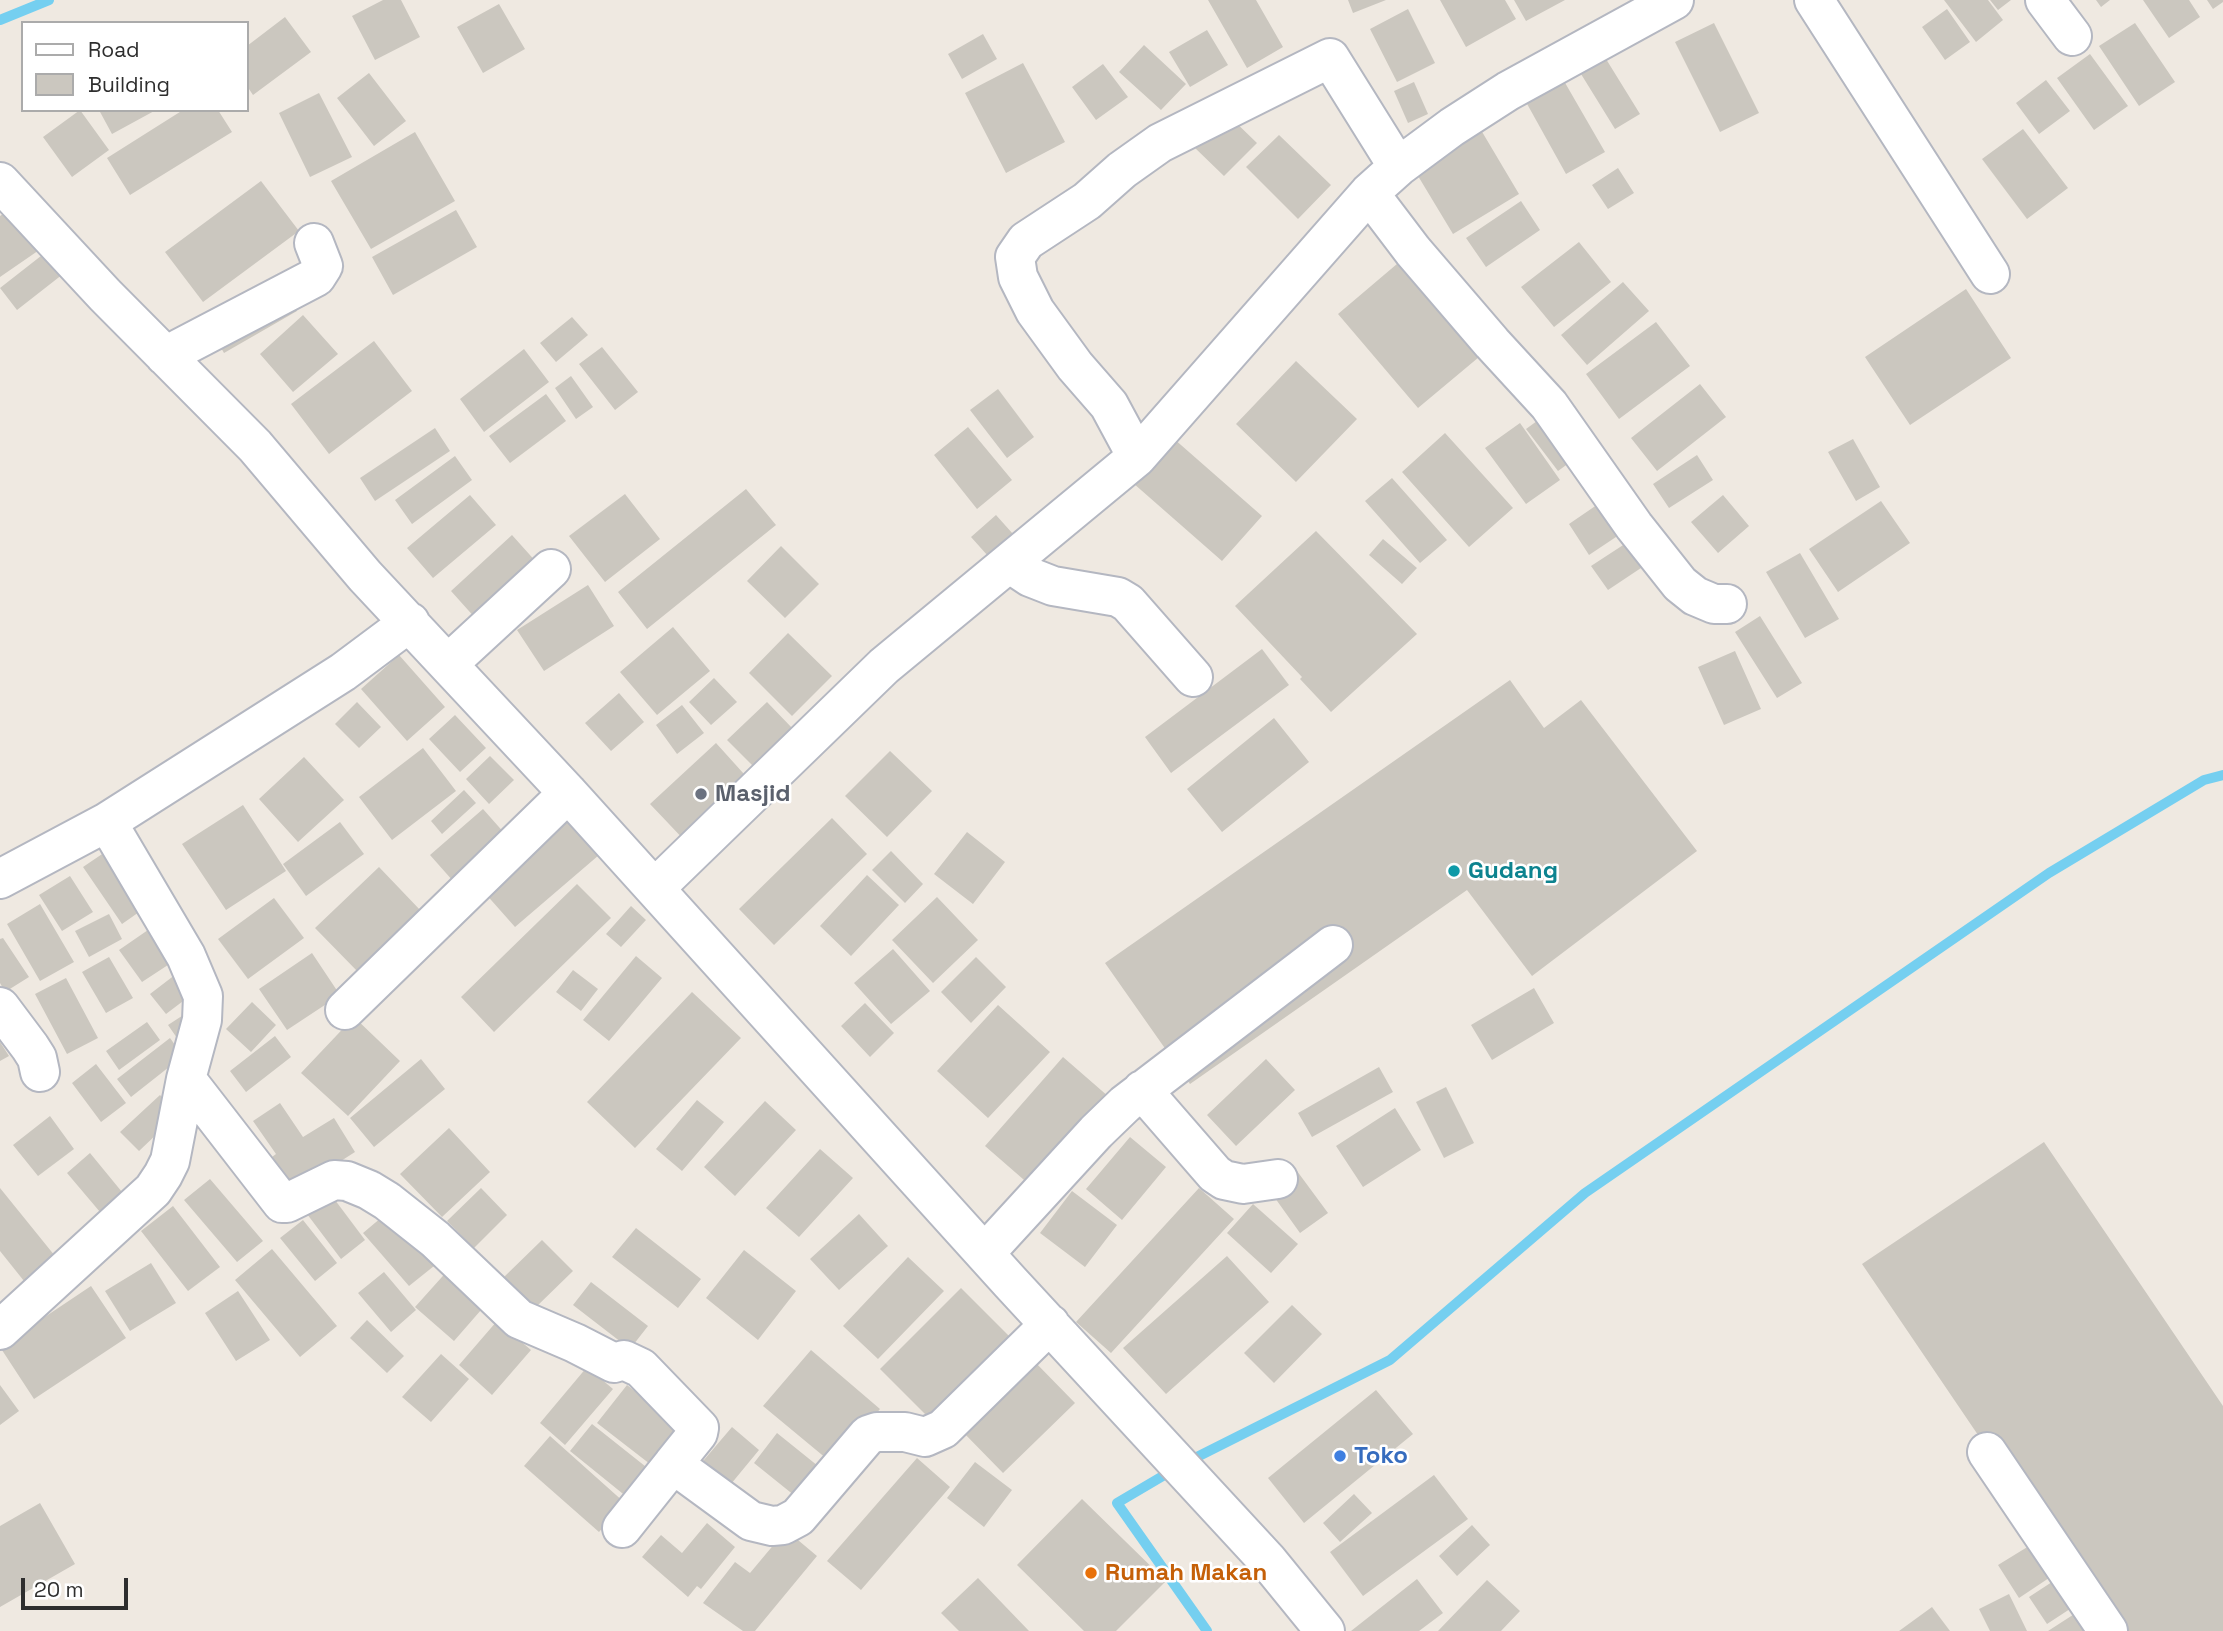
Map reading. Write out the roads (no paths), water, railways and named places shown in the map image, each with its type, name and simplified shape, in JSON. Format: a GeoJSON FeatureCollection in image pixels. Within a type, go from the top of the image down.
{"type":"FeatureCollection","features":[{"type":"Feature","properties":{"kind":"street"},"geometry":{"type":"LineString","coordinates":[[655,888],[884,666],[1138,457],[1369,193],[1398,167],[1452,127],[1508,91],[1674,0]]}},
{"type":"Feature","properties":{"kind":"street"},"geometry":{"type":"LineString","coordinates":[[1814,0],[1990,274]]}},
{"type":"Feature","properties":{"kind":"street"},"geometry":{"type":"LineString","coordinates":[[2045,0],[2072,36]]}},
{"type":"Feature","properties":{"kind":"street"},"geometry":{"type":"LineString","coordinates":[[1138,457],[1109,405],[1075,366],[1030,300],[1018,277],[1015,257],[1026,241],[1087,201],[1122,170],[1160,143],[1330,58],[1398,167]]}},
{"type":"Feature","properties":{"kind":"street"},"geometry":{"type":"LineString","coordinates":[[0,182],[105,295],[255,446],[365,576],[449,663],[1268,1561],[1325,1631]]}},
{"type":"Feature","properties":{"kind":"street"},"geometry":{"type":"LineString","coordinates":[[1369,193],[1413,251],[1492,344],[1549,405],[1634,526],[1680,584],[1695,596],[1714,604],[1727,604]]}},
{"type":"Feature","properties":{"kind":"street"},"geometry":{"type":"LineString","coordinates":[[165,356],[316,277],[323,266],[314,243]]}},
{"type":"Feature","properties":{"kind":"street"},"geometry":{"type":"LineString","coordinates":[[1009,562],[1030,577],[1052,586],[1118,597],[1128,603],[1193,677]]}},
{"type":"Feature","properties":{"kind":"street"},"geometry":{"type":"LineString","coordinates":[[449,663],[551,569]]}},
{"type":"Feature","properties":{"kind":"street"},"geometry":{"type":"LineString","coordinates":[[0,879],[107,822],[343,672],[410,622]]}},
{"type":"Feature","properties":{"kind":"street"},"geometry":{"type":"LineString","coordinates":[[345,1010],[568,793]]}},
{"type":"Feature","properties":{"kind":"street"},"geometry":{"type":"LineString","coordinates":[[0,1330],[153,1190],[170,1161],[186,1079],[202,1020],[204,996],[186,956],[107,822]]}},
{"type":"Feature","properties":{"kind":"street"},"geometry":{"type":"LineString","coordinates":[[985,1253],[1096,1132],[1142,1090],[1333,945]]}},
{"type":"Feature","properties":{"kind":"street"},"geometry":{"type":"LineString","coordinates":[[0,1007],[37,1058],[40,1072]]}},
{"type":"Feature","properties":{"kind":"street"},"geometry":{"type":"LineString","coordinates":[[186,1079],[282,1203],[334,1180],[347,1181],[369,1191],[387,1200],[435,1239],[519,1319],[614,1363],[624,1360],[641,1368],[699,1428],[698,1433],[622,1528]]}},
{"type":"Feature","properties":{"kind":"street"},"geometry":{"type":"LineString","coordinates":[[1142,1090],[1215,1174],[1224,1180],[1243,1184],[1278,1179]]}},
{"type":"Feature","properties":{"kind":"street"},"geometry":{"type":"LineString","coordinates":[[673,1464],[751,1521],[772,1526],[783,1525],[798,1517],[868,1435],[877,1432],[905,1432],[925,1437],[943,1429],[1050,1324]]}},
{"type":"Feature","properties":{"kind":"street"},"geometry":{"type":"LineString","coordinates":[[1987,1452],[2108,1631]]}},
{"type":"Feature","properties":{"kind":"waterway"},"geometry":{"type":"LineString","coordinates":[[0,20],[49,0]]}},
{"type":"Feature","properties":{"kind":"waterway"},"geometry":{"type":"LineString","coordinates":[[1187,1462],[1390,1360],[1585,1193],[2049,873],[2204,780],[2223,775]]}},
{"type":"Feature","properties":{"kind":"waterway"},"geometry":{"type":"LineString","coordinates":[[1173,1470],[1117,1503],[1207,1631]]}},
{"type":"Feature","properties":{"kind":"place","name":"Masjid"},"geometry":{"type":"Point","coordinates":[701,794]}},
{"type":"Feature","properties":{"kind":"place","name":"Gudang"},"geometry":{"type":"Point","coordinates":[1454,871]}},
{"type":"Feature","properties":{"kind":"place","name":"Toko"},"geometry":{"type":"Point","coordinates":[1340,1456]}},
{"type":"Feature","properties":{"kind":"place","name":"Rumah Makan"},"geometry":{"type":"Point","coordinates":[1091,1573]}}]}
